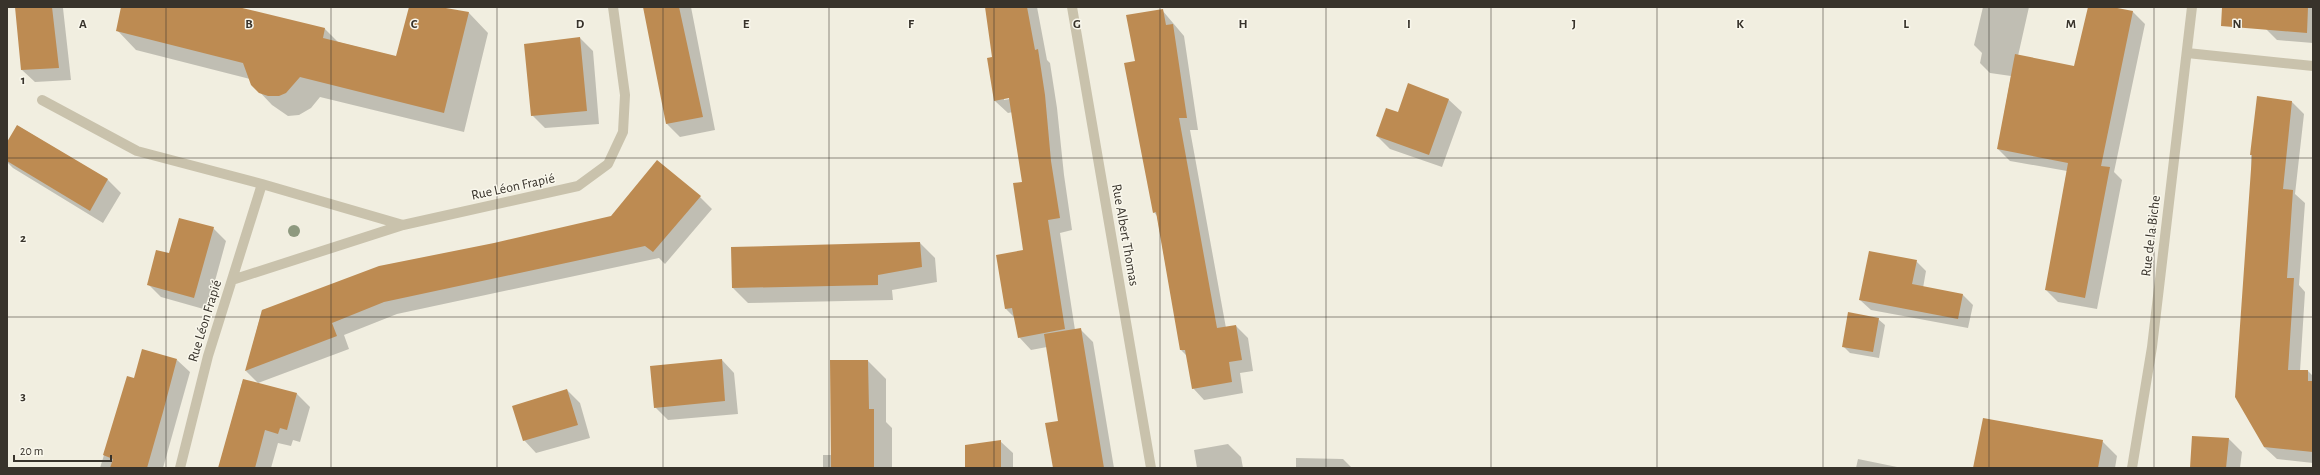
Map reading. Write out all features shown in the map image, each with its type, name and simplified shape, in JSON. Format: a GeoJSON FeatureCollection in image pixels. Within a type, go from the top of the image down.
{"type":"FeatureCollection","features":[{"type":"Feature","properties":{"kind":"street","name":"Rue Léon Frapié"},"geometry":{"type":"LineString","coordinates":[[42,100],[137,151],[262,184],[403,225],[578,186],[608,164],[623,132],[624,95],[612,7]]}},
{"type":"Feature","properties":{"kind":"street","name":"Rue Albert Thomas"},"geometry":{"type":"LineString","coordinates":[[1072,7],[1151,468]]}},
{"type":"Feature","properties":{"kind":"street","name":"Rue de la Biche"},"geometry":{"type":"LineString","coordinates":[[2132,468],[2152,347],[2192,7]]}},
{"type":"Feature","properties":{"kind":"street"},"geometry":{"type":"LineString","coordinates":[[2187,53],[2313,66]]}},
{"type":"Feature","properties":{"kind":"street","name":"Rue Léon Frapié"},"geometry":{"type":"LineString","coordinates":[[180,468],[208,356],[262,184]]}},
{"type":"Feature","properties":{"kind":"street"},"geometry":{"type":"LineString","coordinates":[[232,280],[403,225]]}},
{"type":"Feature","properties":{"kind":"building"},"geometry":{"type":"Polygon","coordinates":[[[15,7],[52,7],[59,68],[21,70],[15,7]]]}},
{"type":"Feature","properties":{"kind":"building"},"geometry":{"type":"Polygon","coordinates":[[[121,7],[238,7],[325,28],[323,38],[396,56],[409,7],[440,7],[469,12],[444,113],[300,77],[286,93],[279,96],[268,96],[259,93],[251,85],[243,63],[116,31],[121,7]]]}},
{"type":"Feature","properties":{"kind":"building"},"geometry":{"type":"Polygon","coordinates":[[[643,7],[679,7],[703,117],[666,124],[643,7]]]}},
{"type":"Feature","properties":{"kind":"building"},"geometry":{"type":"Polygon","coordinates":[[[985,7],[1027,7],[1035,50],[1038,49],[1045,95],[1051,161],[1060,218],[1048,220],[1065,329],[1018,338],[1012,308],[1005,309],[996,255],[1023,250],[1013,183],[1022,182],[1009,98],[994,101],[987,58],[992,57],[985,7]]]}},
{"type":"Feature","properties":{"kind":"building"},"geometry":{"type":"Polygon","coordinates":[[[2088,7],[2112,7],[2133,11],[2101,166],[2110,167],[2085,298],[2045,290],[2068,163],[1997,149],[2015,54],[2074,66],[2088,7]]]}},
{"type":"Feature","properties":{"kind":"building"},"geometry":{"type":"Polygon","coordinates":[[[2222,7],[2308,7],[2307,33],[2221,26],[2222,7]]]}},
{"type":"Feature","properties":{"kind":"building"},"geometry":{"type":"Polygon","coordinates":[[[1163,9],[1166,25],[1173,24],[1187,118],[1179,118],[1217,328],[1236,325],[1242,360],[1229,362],[1232,382],[1192,389],[1185,350],[1180,350],[1156,212],[1153,213],[1124,63],[1135,61],[1126,15],[1163,9]]]}},
{"type":"Feature","properties":{"kind":"building"},"geometry":{"type":"Polygon","coordinates":[[[580,37],[587,111],[531,116],[524,44],[580,37]]]}},
{"type":"Feature","properties":{"kind":"building"},"geometry":{"type":"Polygon","coordinates":[[[1408,83],[1449,99],[1429,155],[1376,136],[1386,108],[1398,112],[1408,83]]]}},
{"type":"Feature","properties":{"kind":"building"},"geometry":{"type":"Polygon","coordinates":[[[2257,96],[2292,101],[2283,189],[2293,190],[2287,278],[2294,278],[2288,370],[2308,370],[2308,381],[2313,381],[2313,452],[2264,447],[2235,397],[2252,155],[2250,155],[2257,96]]]}},
{"type":"Feature","properties":{"kind":"building"},"geometry":{"type":"Polygon","coordinates":[[[17,125],[108,179],[90,211],[7,161],[7,142],[17,125]]]}},
{"type":"Feature","properties":{"kind":"building"},"geometry":{"type":"Polygon","coordinates":[[[657,160],[701,196],[653,252],[645,246],[384,302],[332,323],[337,336],[245,371],[262,310],[379,266],[494,243],[611,216],[657,160]]]}},
{"type":"Feature","properties":{"kind":"building"},"geometry":{"type":"Polygon","coordinates":[[[179,218],[214,227],[194,298],[147,285],[156,250],[169,253],[179,218]]]}},
{"type":"Feature","properties":{"kind":"building"},"geometry":{"type":"Polygon","coordinates":[[[920,242],[922,267],[878,275],[878,285],[732,288],[731,247],[920,242]]]}},
{"type":"Feature","properties":{"kind":"building"},"geometry":{"type":"Polygon","coordinates":[[[1869,251],[1917,260],[1912,284],[1963,294],[1958,319],[1859,300],[1869,251]]]}},
{"type":"Feature","properties":{"kind":"building"},"geometry":{"type":"Polygon","coordinates":[[[1848,312],[1879,318],[1873,352],[1842,347],[1848,312]]]}},
{"type":"Feature","properties":{"kind":"building"},"geometry":{"type":"Polygon","coordinates":[[[1081,328],[1104,468],[1053,468],[1045,423],[1058,421],[1044,334],[1081,328]]]}},
{"type":"Feature","properties":{"kind":"building"},"geometry":{"type":"Polygon","coordinates":[[[142,349],[177,359],[163,412],[147,468],[110,468],[113,459],[103,455],[127,376],[134,378],[142,349]]]}},
{"type":"Feature","properties":{"kind":"building"},"geometry":{"type":"Polygon","coordinates":[[[722,359],[725,401],[654,408],[650,366],[722,359]]]}},
{"type":"Feature","properties":{"kind":"building"},"geometry":{"type":"Polygon","coordinates":[[[830,360],[868,360],[869,409],[874,409],[874,468],[831,468],[830,360]]]}},
{"type":"Feature","properties":{"kind":"building"},"geometry":{"type":"Polygon","coordinates":[[[243,379],[297,393],[287,430],[280,428],[278,434],[265,430],[255,468],[218,468],[243,379]]]}},
{"type":"Feature","properties":{"kind":"building"},"geometry":{"type":"Polygon","coordinates":[[[567,389],[578,425],[523,441],[512,406],[567,389]]]}},
{"type":"Feature","properties":{"kind":"building"},"geometry":{"type":"Polygon","coordinates":[[[1983,418],[2103,440],[2098,468],[1973,468],[1983,418]]]}},
{"type":"Feature","properties":{"kind":"building"},"geometry":{"type":"Polygon","coordinates":[[[2192,436],[2229,438],[2226,468],[2190,468],[2192,436]]]}},
{"type":"Feature","properties":{"kind":"building"},"geometry":{"type":"Polygon","coordinates":[[[1001,440],[1001,468],[965,468],[965,445],[1001,440]]]}}]}
